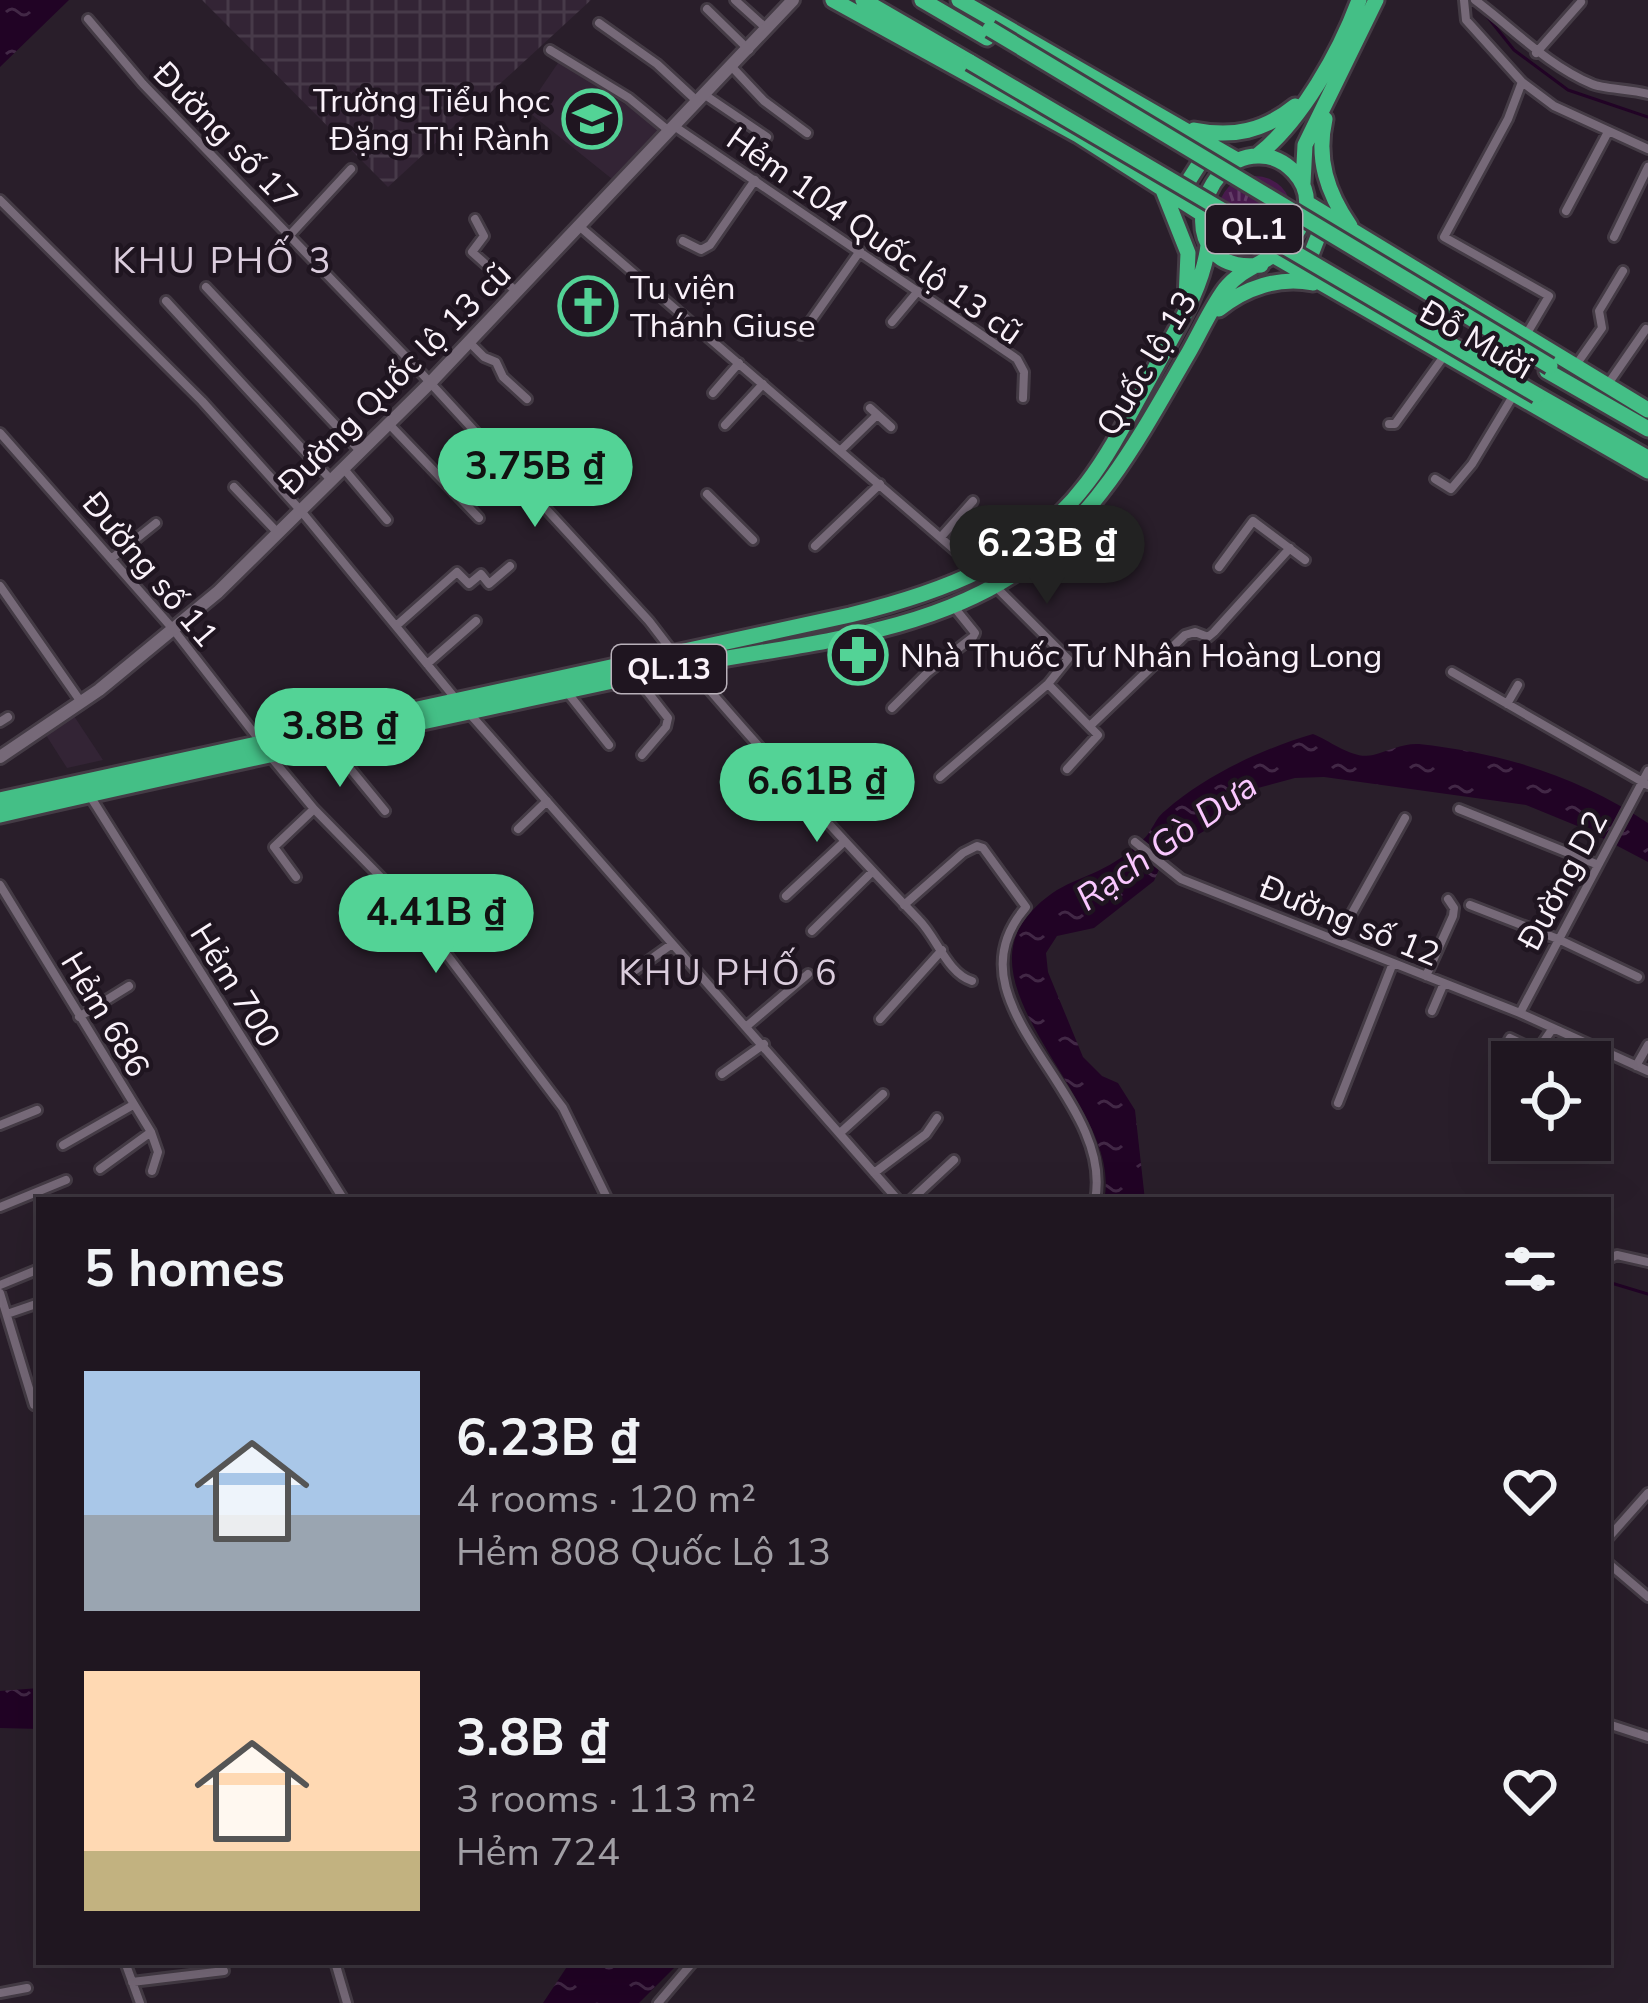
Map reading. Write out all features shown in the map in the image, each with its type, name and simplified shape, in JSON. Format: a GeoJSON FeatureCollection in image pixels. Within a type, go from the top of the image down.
{"type":"FeatureCollection","features":[{"type":"Feature","properties":{"kind":"highway","name":"QL.1"},"geometry":{"type":"LineString","coordinates":[[833,0],[1078,135],[1202,214]]}},
{"type":"Feature","properties":{"kind":"highway","name":"QL.1"},"geometry":{"type":"LineString","coordinates":[[863,0],[973,58]]}},
{"type":"Feature","properties":{"kind":"highway","name":"QL.1"},"geometry":{"type":"LineString","coordinates":[[883,0],[973,58]]}},
{"type":"Feature","properties":{"kind":"highway","name":"QL.1"},"geometry":{"type":"LineString","coordinates":[[922,0],[989,34]]}},
{"type":"Feature","properties":{"kind":"highway","name":"QL.1"},"geometry":{"type":"LineString","coordinates":[[940,0],[989,34]]}},
{"type":"Feature","properties":{"kind":"highway","name":"QL.1"},"geometry":{"type":"LineString","coordinates":[[959,0],[1237,160]]}},
{"type":"Feature","properties":{"kind":"highway"},"geometry":{"type":"LineString","coordinates":[[1202,214],[1213,187],[1237,160],[1258,155],[1279,139],[1356,0]]}},
{"type":"Feature","properties":{"kind":"highway","name":"QL.13"},"geometry":{"type":"LineString","coordinates":[[1269,261],[1300,226],[1304,151],[1376,0]]}},
{"type":"Feature","properties":{"kind":"highway","name":"Đỗ Mười"},"geometry":{"type":"LineString","coordinates":[[989,34],[1648,425]]}},
{"type":"Feature","properties":{"kind":"highway","name":"Đỗ Mười"},"geometry":{"type":"LineString","coordinates":[[973,58],[1648,455]]}},
{"type":"Feature","properties":{"kind":"highway"},"geometry":{"type":"LineString","coordinates":[[1333,93],[1322,133],[1321,159],[1330,190],[1352,229]]}},
{"type":"Feature","properties":{"kind":"highway"},"geometry":{"type":"LineString","coordinates":[[1180,127],[1240,134],[1297,108]]}},
{"type":"Feature","properties":{"kind":"highway"},"geometry":{"type":"LineString","coordinates":[[1186,203],[1189,180],[1211,146]]}},
{"type":"Feature","properties":{"kind":"highway"},"geometry":{"type":"LineString","coordinates":[[1258,155],[1286,165],[1305,194]]}},
{"type":"Feature","properties":{"kind":"highway"},"geometry":{"type":"LineString","coordinates":[[1162,187],[1188,253],[1186,308]]}},
{"type":"Feature","properties":{"kind":"highway","name":"Đỗ Mười"},"geometry":{"type":"LineString","coordinates":[[1305,194],[1323,212],[1648,410]]}},
{"type":"Feature","properties":{"kind":"highway"},"geometry":{"type":"LineString","coordinates":[[1294,267],[1315,248],[1324,227],[1323,212]]}},
{"type":"Feature","properties":{"kind":"highway","name":"QL.13"},"geometry":{"type":"LineString","coordinates":[[1202,214],[1208,245]]}},
{"type":"Feature","properties":{"kind":"highway"},"geometry":{"type":"LineString","coordinates":[[1208,245],[1229,263],[1269,261]]}},
{"type":"Feature","properties":{"kind":"highway","name":"Quốc lộ 13"},"geometry":{"type":"LineString","coordinates":[[0,815],[456,699],[878,608],[934,593],[982,573],[1036,536],[1090,480],[1186,308],[1203,273],[1208,245]]}},
{"type":"Feature","properties":{"kind":"highway","name":"Đỗ Mười"},"geometry":{"type":"LineString","coordinates":[[1269,261],[1294,267],[1648,471]]}},
{"type":"Feature","properties":{"kind":"highway","name":"Quốc lộ 13"},"geometry":{"type":"LineString","coordinates":[[0,800],[265,748],[329,742],[866,630],[953,606],[995,586],[1050,548],[1090,507],[1140,435],[1228,285],[1269,261]]}},
{"type":"Feature","properties":{"kind":"highway"},"geometry":{"type":"LineString","coordinates":[[1208,319],[1233,297],[1261,286],[1298,280],[1326,285]]}},
{"type":"Feature","properties":{"kind":"street"},"geometry":{"type":"LineString","coordinates":[[736,0],[768,29]]}},
{"type":"Feature","properties":{"kind":"street","name":"Đường Quốc lộ 13 cũ"},"geometry":{"type":"LineString","coordinates":[[0,757],[81,702],[173,629],[278,533],[469,342],[793,0]]}},
{"type":"Feature","properties":{"kind":"street"},"geometry":{"type":"LineString","coordinates":[[1464,0],[1466,20],[1522,82],[1554,106],[1648,149]]}},
{"type":"Feature","properties":{"kind":"street"},"geometry":{"type":"LineString","coordinates":[[1475,0],[1536,53],[1596,86],[1620,86],[1648,94]]}},
{"type":"Feature","properties":{"kind":"street"},"geometry":{"type":"LineString","coordinates":[[1536,53],[1581,2]]}},
{"type":"Feature","properties":{"kind":"street"},"geometry":{"type":"LineString","coordinates":[[707,9],[749,50]]}},
{"type":"Feature","properties":{"kind":"street","name":"Đường số 17"},"geometry":{"type":"LineString","coordinates":[[88,19],[142,84],[430,382],[673,652]]}},
{"type":"Feature","properties":{"kind":"street"},"geometry":{"type":"LineString","coordinates":[[599,22],[702,98],[767,137]]}},
{"type":"Feature","properties":{"kind":"street","name":"Hẻm 104 Quốc lộ 13 cũ"},"geometry":{"type":"LineString","coordinates":[[550,50],[755,180],[1016,359],[1024,372],[1023,398]]}},
{"type":"Feature","properties":{"kind":"street"},"geometry":{"type":"LineString","coordinates":[[732,67],[764,101],[807,133]]}},
{"type":"Feature","properties":{"kind":"street"},"geometry":{"type":"LineString","coordinates":[[1522,82],[1508,119],[1444,237],[1549,296],[1525,336]]}},
{"type":"Feature","properties":{"kind":"street"},"geometry":{"type":"LineString","coordinates":[[1566,212],[1608,132]]}},
{"type":"Feature","properties":{"kind":"street"},"geometry":{"type":"LineString","coordinates":[[1614,237],[1648,167]]}},
{"type":"Feature","properties":{"kind":"street"},"geometry":{"type":"LineString","coordinates":[[290,236],[351,169]]}},
{"type":"Feature","properties":{"kind":"street"},"geometry":{"type":"LineString","coordinates":[[683,241],[701,250],[710,245],[755,180]]}},
{"type":"Feature","properties":{"kind":"street"},"geometry":{"type":"LineString","coordinates":[[0,200],[172,370],[301,511],[456,699]]}},
{"type":"Feature","properties":{"kind":"street"},"geometry":{"type":"LineString","coordinates":[[475,219],[484,236],[472,252],[517,292]]}},
{"type":"Feature","properties":{"kind":"street"},"geometry":{"type":"LineString","coordinates":[[579,226],[982,573]]}},
{"type":"Feature","properties":{"kind":"street"},"geometry":{"type":"LineString","coordinates":[[801,335],[860,251]]}},
{"type":"Feature","properties":{"kind":"street"},"geometry":{"type":"LineString","coordinates":[[1576,367],[1602,328],[1599,310],[1623,271]]}},
{"type":"Feature","properties":{"kind":"street"},"geometry":{"type":"LineString","coordinates":[[206,287],[361,452]]}},
{"type":"Feature","properties":{"kind":"street"},"geometry":{"type":"LineString","coordinates":[[892,322],[918,291]]}},
{"type":"Feature","properties":{"kind":"street"},"geometry":{"type":"LineString","coordinates":[[166,301],[332,481]]}},
{"type":"Feature","properties":{"kind":"street"},"geometry":{"type":"LineString","coordinates":[[1607,386],[1646,329]]}},
{"type":"Feature","properties":{"kind":"street"},"geometry":{"type":"LineString","coordinates":[[469,342],[496,362],[503,377],[527,399]]}},
{"type":"Feature","properties":{"kind":"street"},"geometry":{"type":"LineString","coordinates":[[1636,344],[1648,349]]}},
{"type":"Feature","properties":{"kind":"street"},"geometry":{"type":"LineString","coordinates":[[1389,424],[1395,424],[1445,355]]}},
{"type":"Feature","properties":{"kind":"street"},"geometry":{"type":"LineString","coordinates":[[713,393],[739,363]]}},
{"type":"Feature","properties":{"kind":"street"},"geometry":{"type":"LineString","coordinates":[[725,425],[763,384]]}},
{"type":"Feature","properties":{"kind":"street"},"geometry":{"type":"LineString","coordinates":[[1435,479],[1451,489],[1514,395]]}},
{"type":"Feature","properties":{"kind":"street"},"geometry":{"type":"LineString","coordinates":[[841,451],[874,411],[891,427]]}},
{"type":"Feature","properties":{"kind":"street"},"geometry":{"type":"LineString","coordinates":[[389,424],[479,518]]}},
{"type":"Feature","properties":{"kind":"street","name":"Đường số 11"},"geometry":{"type":"LineString","coordinates":[[0,433],[173,629],[314,809],[412,910],[574,1128],[607,1197]]}},
{"type":"Feature","properties":{"kind":"street"},"geometry":{"type":"LineString","coordinates":[[344,469],[387,520]]}},
{"type":"Feature","properties":{"kind":"street"},"geometry":{"type":"LineString","coordinates":[[815,546],[880,484]]}},
{"type":"Feature","properties":{"kind":"street"},"geometry":{"type":"LineString","coordinates":[[234,487],[278,533]]}},
{"type":"Feature","properties":{"kind":"street"},"geometry":{"type":"LineString","coordinates":[[706,494],[753,540]]}},
{"type":"Feature","properties":{"kind":"street"},"geometry":{"type":"LineString","coordinates":[[940,537],[973,501]]}},
{"type":"Feature","properties":{"kind":"street"},"geometry":{"type":"LineString","coordinates":[[1219,567],[1253,521],[1305,560]]}},
{"type":"Feature","properties":{"kind":"street"},"geometry":{"type":"LineString","coordinates":[[111,559],[156,523]]}},
{"type":"Feature","properties":{"kind":"street"},"geometry":{"type":"LineString","coordinates":[[1092,724],[1185,635],[1195,632],[1208,637],[1214,632],[1290,548]]}},
{"type":"Feature","properties":{"kind":"street"},"geometry":{"type":"LineString","coordinates":[[396,626],[457,572],[469,584],[481,574],[488,584],[510,566]]}},
{"type":"Feature","properties":{"kind":"street"},"geometry":{"type":"LineString","coordinates":[[0,586],[81,702]]}},
{"type":"Feature","properties":{"kind":"street"},"geometry":{"type":"LineString","coordinates":[[940,777],[1048,684],[1068,658],[995,586]]}},
{"type":"Feature","properties":{"kind":"street"},"geometry":{"type":"LineString","coordinates":[[892,708],[928,672],[974,638],[953,606]]}},
{"type":"Feature","properties":{"kind":"street"},"geometry":{"type":"LineString","coordinates":[[427,664],[476,621]]}},
{"type":"Feature","properties":{"kind":"street"},"geometry":{"type":"LineString","coordinates":[[688,665],[904,905],[959,976],[972,981]]}},
{"type":"Feature","properties":{"kind":"street"},"geometry":{"type":"LineString","coordinates":[[1452,672],[1645,783]]}},
{"type":"Feature","properties":{"kind":"street"},"geometry":{"type":"LineString","coordinates":[[635,676],[668,718],[666,727],[641,755]]}},
{"type":"Feature","properties":{"kind":"street"},"geometry":{"type":"LineString","coordinates":[[1048,684],[1098,735],[1067,769]]}},
{"type":"Feature","properties":{"kind":"street"},"geometry":{"type":"LineString","coordinates":[[1507,704],[1518,685]]}},
{"type":"Feature","properties":{"kind":"street"},"geometry":{"type":"LineString","coordinates":[[567,692],[609,745]]}},
{"type":"Feature","properties":{"kind":"street"},"geometry":{"type":"LineString","coordinates":[[469,713],[895,1197]]}},
{"type":"Feature","properties":{"kind":"street"},"geometry":{"type":"LineString","coordinates":[[329,742],[385,811]]}},
{"type":"Feature","properties":{"kind":"street","name":"Đường D2"},"geometry":{"type":"LineString","coordinates":[[1520,1013],[1648,771]]}},
{"type":"Feature","properties":{"kind":"street","name":"Hẻm 700"},"geometry":{"type":"LineString","coordinates":[[89,794],[342,1197]]}},
{"type":"Feature","properties":{"kind":"street"},"geometry":{"type":"LineString","coordinates":[[518,829],[547,801]]}},
{"type":"Feature","properties":{"kind":"street"},"geometry":{"type":"LineString","coordinates":[[296,877],[274,847],[314,809]]}},
{"type":"Feature","properties":{"kind":"street"},"geometry":{"type":"LineString","coordinates":[[1459,809],[1596,864]]}},
{"type":"Feature","properties":{"kind":"street"},"geometry":{"type":"LineString","coordinates":[[1337,940],[1405,818]]}},
{"type":"Feature","properties":{"kind":"street"},"geometry":{"type":"LineString","coordinates":[[786,896],[844,842]]}},
{"type":"Feature","properties":{"kind":"street","name":"Đường số 12"},"geometry":{"type":"LineString","coordinates":[[1135,842],[1181,879],[1520,1013]]}},
{"type":"Feature","properties":{"kind":"street"},"geometry":{"type":"LineString","coordinates":[[904,905],[963,853],[977,847],[983,848],[1026,907],[1008,928],[1000,968],[1014,1010],[1067,1097],[1088,1143],[1097,1178],[1095,1197]]}},
{"type":"Feature","properties":{"kind":"street"},"geometry":{"type":"LineString","coordinates":[[812,931],[872,872]]}},
{"type":"Feature","properties":{"kind":"street","name":"Hẻm 686"},"geometry":{"type":"LineString","coordinates":[[0,885],[151,1132]]}},
{"type":"Feature","properties":{"kind":"street"},"geometry":{"type":"LineString","coordinates":[[1426,976],[1453,916],[1448,899]]}},
{"type":"Feature","properties":{"kind":"street"},"geometry":{"type":"LineString","coordinates":[[1470,905],[1639,977]]}},
{"type":"Feature","properties":{"kind":"street"},"geometry":{"type":"LineString","coordinates":[[627,976],[672,944]]}},
{"type":"Feature","properties":{"kind":"street"},"geometry":{"type":"LineString","coordinates":[[880,1019],[942,950]]}},
{"type":"Feature","properties":{"kind":"street"},"geometry":{"type":"LineString","coordinates":[[1338,1103],[1393,963]]}},
{"type":"Feature","properties":{"kind":"street"},"geometry":{"type":"LineString","coordinates":[[747,1026],[808,974]]}},
{"type":"Feature","properties":{"kind":"street"},"geometry":{"type":"LineString","coordinates":[[1432,1011],[1444,983]]}},
{"type":"Feature","properties":{"kind":"street"},"geometry":{"type":"LineString","coordinates":[[79,1017],[129,986]]}},
{"type":"Feature","properties":{"kind":"street"},"geometry":{"type":"LineString","coordinates":[[1520,1013],[1581,1041]]}},
{"type":"Feature","properties":{"kind":"street"},"geometry":{"type":"LineString","coordinates":[[1544,1041],[1553,1028]]}},
{"type":"Feature","properties":{"kind":"street"},"geometry":{"type":"LineString","coordinates":[[722,1074],[764,1045]]}},
{"type":"Feature","properties":{"kind":"street"},"geometry":{"type":"LineString","coordinates":[[1636,1066],[1648,1045]]}},
{"type":"Feature","properties":{"kind":"street"},"geometry":{"type":"LineString","coordinates":[[1611,1055],[1648,1071]]}},
{"type":"Feature","properties":{"kind":"street"},"geometry":{"type":"LineString","coordinates":[[840,1133],[884,1094]]}},
{"type":"Feature","properties":{"kind":"street"},"geometry":{"type":"LineString","coordinates":[[63,1145],[133,1105]]}},
{"type":"Feature","properties":{"kind":"street"},"geometry":{"type":"LineString","coordinates":[[0,1125],[37,1110]]}},
{"type":"Feature","properties":{"kind":"street"},"geometry":{"type":"LineString","coordinates":[[874,1173],[926,1134],[937,1118]]}},
{"type":"Feature","properties":{"kind":"street"},"geometry":{"type":"LineString","coordinates":[[100,1169],[151,1132],[158,1152],[152,1171]]}},
{"type":"Feature","properties":{"kind":"street"},"geometry":{"type":"LineString","coordinates":[[914,1197],[954,1160]]}},
{"type":"Feature","properties":{"kind":"street"},"geometry":{"type":"LineString","coordinates":[[0,1207],[66,1180]]}},
{"type":"Feature","properties":{"kind":"street"},"geometry":{"type":"LineString","coordinates":[[1611,1257],[1648,1262]]}},
{"type":"Feature","properties":{"kind":"street"},"geometry":{"type":"LineString","coordinates":[[34,1405],[0,1289],[36,1271]]}},
{"type":"Feature","properties":{"kind":"street"},"geometry":{"type":"LineString","coordinates":[[7,1314],[36,1304]]}},
{"type":"Feature","properties":{"kind":"street"},"geometry":{"type":"LineString","coordinates":[[28,1385],[36,1381]]}},
{"type":"Feature","properties":{"kind":"street"},"geometry":{"type":"LineString","coordinates":[[1611,1535],[1648,1493]]}},
{"type":"Feature","properties":{"kind":"street"},"geometry":{"type":"LineString","coordinates":[[1611,1566],[1648,1597]]}},
{"type":"Feature","properties":{"kind":"street"},"geometry":{"type":"LineString","coordinates":[[1611,1725],[1648,1737]]}},
{"type":"Feature","properties":{"kind":"street"},"geometry":{"type":"LineString","coordinates":[[126,1965],[140,2003]]}},
{"type":"Feature","properties":{"kind":"street"},"geometry":{"type":"LineString","coordinates":[[336,1965],[347,2003]]}},
{"type":"Feature","properties":{"kind":"street"},"geometry":{"type":"LineString","coordinates":[[658,2003],[690,1965]]}},
{"type":"Feature","properties":{"kind":"street"},"geometry":{"type":"LineString","coordinates":[[133,1982],[224,1971]]}},
{"type":"Feature","properties":{"kind":"street"},"geometry":{"type":"LineString","coordinates":[[0,1993],[27,1988]]}},
{"type":"Feature","properties":{"kind":"shaded area"},"geometry":{"type":"Polygon","coordinates":[[[202,0],[591,0],[388,187],[202,0]]]}},
{"type":"Feature","properties":{"kind":"shaded area","name":"Trường Tiểu học Đặng Thị Rành"},"geometry":{"type":"Polygon","coordinates":[[[560,60],[660,128],[612,179],[526,110],[560,60]]]}},
{"type":"Feature","properties":{"kind":"shaded area"},"geometry":{"type":"Polygon","coordinates":[[[72,713],[103,760],[67,768],[44,732],[72,713]]]}},
{"type":"Feature","properties":{"kind":"green space"},"geometry":{"type":"Polygon","coordinates":[[[1255,176],[1281,187],[1292,213],[1281,239],[1255,250],[1229,239],[1218,213],[1229,187],[1255,176]]]}},
{"type":"Feature","properties":{"kind":"water"},"geometry":{"type":"Polygon","coordinates":[[[0,0],[69,0],[0,67],[0,0]]]}},
{"type":"Feature","properties":{"kind":"water","name":"Rạch Gò Dưa"},"geometry":{"type":"Polygon","coordinates":[[[1313,734],[1358,755],[1419,744],[1538,769],[1594,792],[1648,823],[1648,862],[1526,805],[1324,777],[1295,778],[1258,788],[1213,826],[1166,853],[1154,881],[1094,928],[1057,936],[1046,953],[1048,972],[1083,1057],[1102,1076],[1118,1083],[1135,1110],[1145,1197],[1104,1197],[1104,1164],[1091,1127],[1027,1014],[1014,978],[1013,944],[1041,902],[1125,855],[1161,815],[1199,785],[1274,747],[1313,734]]]}},
{"type":"Feature","properties":{"kind":"water"},"geometry":{"type":"Polygon","coordinates":[[[36,1688],[36,1729],[0,1728],[0,1691],[36,1688]]]}},
{"type":"Feature","properties":{"kind":"water"},"geometry":{"type":"Polygon","coordinates":[[[568,1965],[677,1965],[639,2003],[543,2003],[568,1965]]]}},
{"type":"Feature","properties":{"kind":"waterway"},"geometry":{"type":"LineString","coordinates":[[1482,10],[1514,50],[1568,90],[1648,117]]}},
{"type":"Feature","properties":{"kind":"waterway"},"geometry":{"type":"LineString","coordinates":[[1611,1283],[1648,1294]]}},
{"type":"Feature","properties":{"kind":"place","name":"Trường Tiểu học Đặng Thị Rành"},"geometry":{"type":"Point","coordinates":[592,119]}},
{"type":"Feature","properties":{"kind":"place","name":"Tu viện Thánh Giuse"},"geometry":{"type":"Point","coordinates":[588,306]}},
{"type":"Feature","properties":{"kind":"place","name":"Nhà Thuốc Tư Nhân Hoàng Long"},"geometry":{"type":"Point","coordinates":[858,655]}},
{"type":"Feature","properties":{"kind":"district","name":"KHU PHỐ 3"},"geometry":{"type":"Point","coordinates":[223,260]}},
{"type":"Feature","properties":{"kind":"district","name":"KHU PHỐ 6"},"geometry":{"type":"Point","coordinates":[729,972]}}]}
